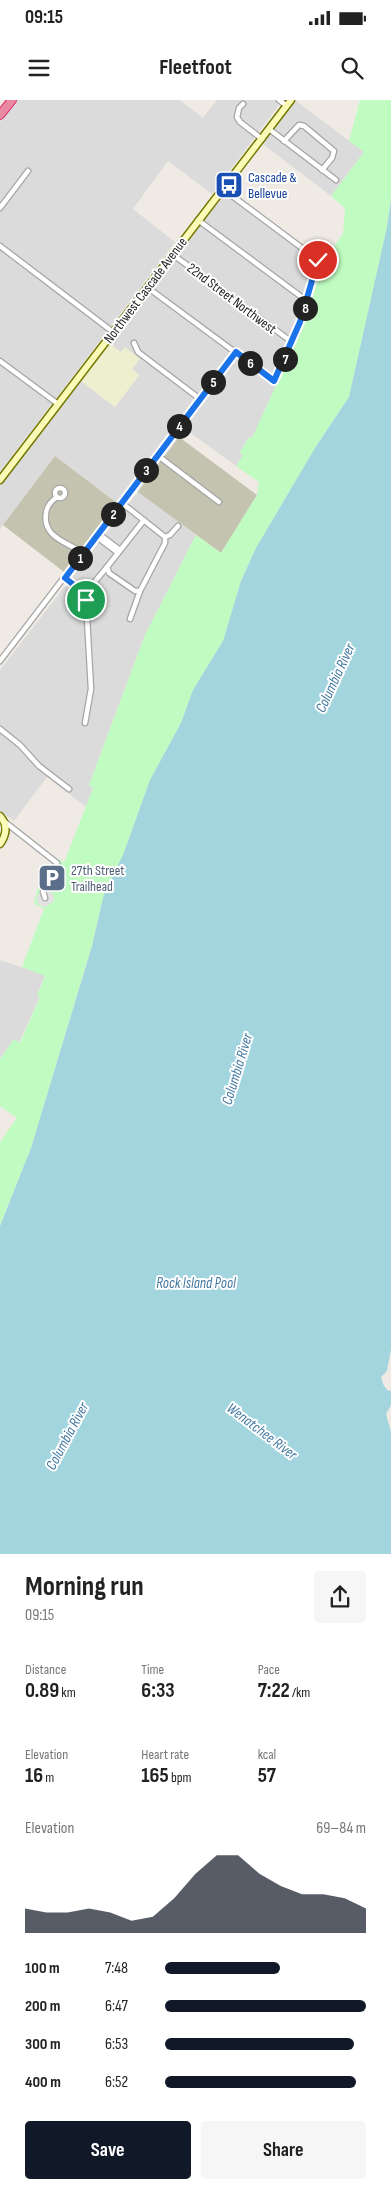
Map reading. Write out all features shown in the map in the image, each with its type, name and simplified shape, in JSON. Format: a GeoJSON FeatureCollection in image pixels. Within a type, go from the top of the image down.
{"type":"FeatureCollection","features":[{"type":"Feature","properties":{"kind":"highway"},"geometry":{"type":"LineString","coordinates":[[1,111],[12,100]]}},
{"type":"Feature","properties":{"kind":"street"},"geometry":{"type":"LineString","coordinates":[[279,100],[289,103]]}},
{"type":"Feature","properties":{"kind":"street","name":"Northwest Cascade Avenue"},"geometry":{"type":"LineString","coordinates":[[0,480],[289,103]]}},
{"type":"Feature","properties":{"kind":"street"},"geometry":{"type":"LineString","coordinates":[[243,104],[239,108],[237,117],[240,122],[262,139]]}},
{"type":"Feature","properties":{"kind":"street"},"geometry":{"type":"LineString","coordinates":[[284,141],[295,126],[299,124],[304,126],[334,151],[332,158],[322,170]]}},
{"type":"Feature","properties":{"kind":"street"},"geometry":{"type":"LineString","coordinates":[[269,129],[336,180]]}},
{"type":"Feature","properties":{"kind":"street"},"geometry":{"type":"LineString","coordinates":[[0,208],[28,171]]}},
{"type":"Feature","properties":{"kind":"street"},"geometry":{"type":"LineString","coordinates":[[147,287],[274,381],[292,342],[307,301],[318,260],[223,189]]}},
{"type":"Feature","properties":{"kind":"street"},"geometry":{"type":"LineString","coordinates":[[198,220],[307,301]]}},
{"type":"Feature","properties":{"kind":"street"},"geometry":{"type":"LineString","coordinates":[[0,246],[113,332]]}},
{"type":"Feature","properties":{"kind":"street","name":"22nd Street Northwest"},"geometry":{"type":"LineString","coordinates":[[172,254],[292,342]]}},
{"type":"Feature","properties":{"kind":"street"},"geometry":{"type":"LineString","coordinates":[[134,343],[138,352],[200,399]]}},
{"type":"Feature","properties":{"kind":"street"},"geometry":{"type":"LineString","coordinates":[[0,661],[98,536],[236,352]]}},
{"type":"Feature","properties":{"kind":"street"},"geometry":{"type":"LineString","coordinates":[[0,361],[58,404]]}},
{"type":"Feature","properties":{"kind":"street"},"geometry":{"type":"LineString","coordinates":[[157,455],[218,502]]}},
{"type":"Feature","properties":{"kind":"street"},"geometry":{"type":"LineString","coordinates":[[57,497],[49,503],[46,509],[45,516],[48,529],[59,540],[84,554]]}},
{"type":"Feature","properties":{"kind":"street"},"geometry":{"type":"LineString","coordinates":[[122,503],[165,537]]}},
{"type":"Feature","properties":{"kind":"street"},"geometry":{"type":"LineString","coordinates":[[88,590],[144,520]]}},
{"type":"Feature","properties":{"kind":"street"},"geometry":{"type":"LineString","coordinates":[[165,537],[170,535],[178,526]]}},
{"type":"Feature","properties":{"kind":"street"},"geometry":{"type":"LineString","coordinates":[[98,536],[119,551]]}},
{"type":"Feature","properties":{"kind":"street"},"geometry":{"type":"LineString","coordinates":[[130,619],[140,591],[165,543],[165,537]]}},
{"type":"Feature","properties":{"kind":"street"},"geometry":{"type":"LineString","coordinates":[[107,567],[109,573],[135,591],[140,591]]}},
{"type":"Feature","properties":{"kind":"street"},"geometry":{"type":"LineString","coordinates":[[65,578],[83,592],[86,600],[91,689],[85,723]]}},
{"type":"Feature","properties":{"kind":"street"},"geometry":{"type":"LineString","coordinates":[[0,729],[20,744],[39,766],[69,789]]}},
{"type":"Feature","properties":{"kind":"street"},"geometry":{"type":"LineString","coordinates":[[0,816],[5,822],[55,860],[58,865],[43,892],[45,898]]}},
{"type":"Feature","properties":{"kind":"street"},"geometry":{"type":"LineString","coordinates":[[0,844],[6,832],[5,822]]}},
{"type":"Feature","properties":{"kind":"shaded area"},"geometry":{"type":"Polygon","coordinates":[[[17,100],[180,100],[203,118],[217,100],[287,100],[281,107],[279,105],[212,194],[168,161],[133,209],[175,242],[0,472],[0,122],[17,100]]]}},
{"type":"Feature","properties":{"kind":"shaded area"},"geometry":{"type":"Polygon","coordinates":[[[296,101],[364,152],[331,196],[263,144],[296,101]]]}},
{"type":"Feature","properties":{"kind":"shaded area"},"geometry":{"type":"Polygon","coordinates":[[[227,188],[323,261],[306,320],[252,439],[249,437],[240,452],[244,455],[236,466],[185,429],[139,491],[196,535],[145,635],[89,785],[93,787],[86,807],[47,777],[14,821],[0,811],[0,670],[138,492],[130,486],[117,503],[55,456],[0,529],[0,485],[81,381],[115,407],[139,375],[132,369],[139,359],[125,348],[121,352],[109,343],[134,307],[227,188]]]}},
{"type":"Feature","properties":{"kind":"shaded area"},"geometry":{"type":"Polygon","coordinates":[[[109,343],[121,352],[125,347],[140,359],[132,369],[139,375],[115,407],[81,381],[109,343]]]}},
{"type":"Feature","properties":{"kind":"shaded area"},"geometry":{"type":"Polygon","coordinates":[[[179,437],[257,495],[221,553],[138,492],[179,437]]]}},
{"type":"Feature","properties":{"kind":"shaded area"},"geometry":{"type":"Polygon","coordinates":[[[55,456],[117,503],[64,572],[3,525],[55,456]]]}},
{"type":"Feature","properties":{"kind":"shaded area","name":"27th Street Trailhead"},"geometry":{"type":"Polygon","coordinates":[[[56,864],[63,868],[50,890],[54,896],[54,901],[46,907],[41,906],[37,902],[37,897],[56,864]]]}},
{"type":"Feature","properties":{"kind":"shaded area"},"geometry":{"type":"Polygon","coordinates":[[[0,960],[45,975],[37,995],[40,996],[19,1043],[14,1040],[0,1059],[0,960]]]}},
{"type":"Feature","properties":{"kind":"green space"},"geometry":{"type":"Polygon","coordinates":[[[360,100],[391,100],[391,199],[387,227],[349,397],[315,448],[256,548],[241,581],[223,641],[193,690],[181,723],[150,780],[123,855],[104,894],[92,945],[31,1148],[0,1225],[0,1142],[17,1118],[0,1106],[0,1059],[14,1039],[20,1043],[40,997],[37,996],[45,976],[22,967],[44,909],[34,903],[38,888],[59,859],[64,863],[93,788],[89,785],[145,635],[196,535],[221,553],[257,495],[259,482],[236,466],[243,455],[240,452],[249,437],[252,438],[306,320],[323,261],[343,234],[345,208],[331,196],[364,152],[349,141],[360,100]]]}},
{"type":"Feature","properties":{"kind":"water","name":"Rock Island Pool"},"geometry":{"type":"Polygon","coordinates":[[[391,199],[391,1349],[387,1371],[381,1377],[387,1390],[391,1391],[391,1405],[386,1414],[391,1432],[391,1554],[0,1554],[0,1226],[31,1148],[92,946],[104,894],[123,855],[150,780],[181,723],[193,690],[223,641],[241,581],[256,548],[315,448],[349,397],[387,227],[391,199]]]}},
{"type":"Feature","properties":{"kind":"place","name":"Cascade & Bellevue"},"geometry":{"type":"Point","coordinates":[229,185]}},
{"type":"Feature","properties":{"kind":"place","name":"27th Street Trailhead"},"geometry":{"type":"Point","coordinates":[52,878]}},
{"type":"Feature","properties":{"kind":"route"},"geometry":{"type":"LineString","coordinates":[[86,600],[83,592],[65,578],[236,352],[274,381],[300,322],[318,260]]}},
{"type":"Feature","properties":{"kind":"water label","name":"Columbia River"},"geometry":{"type":"Point","coordinates":[335,678]}},
{"type":"Feature","properties":{"kind":"water label","name":"Columbia River"},"geometry":{"type":"Point","coordinates":[237,1069]}},
{"type":"Feature","properties":{"kind":"water label","name":"Wenatchee River"},"geometry":{"type":"Point","coordinates":[262,1431]}},
{"type":"Feature","properties":{"kind":"water label","name":"Columbia River"},"geometry":{"type":"Point","coordinates":[67,1436]}}]}
